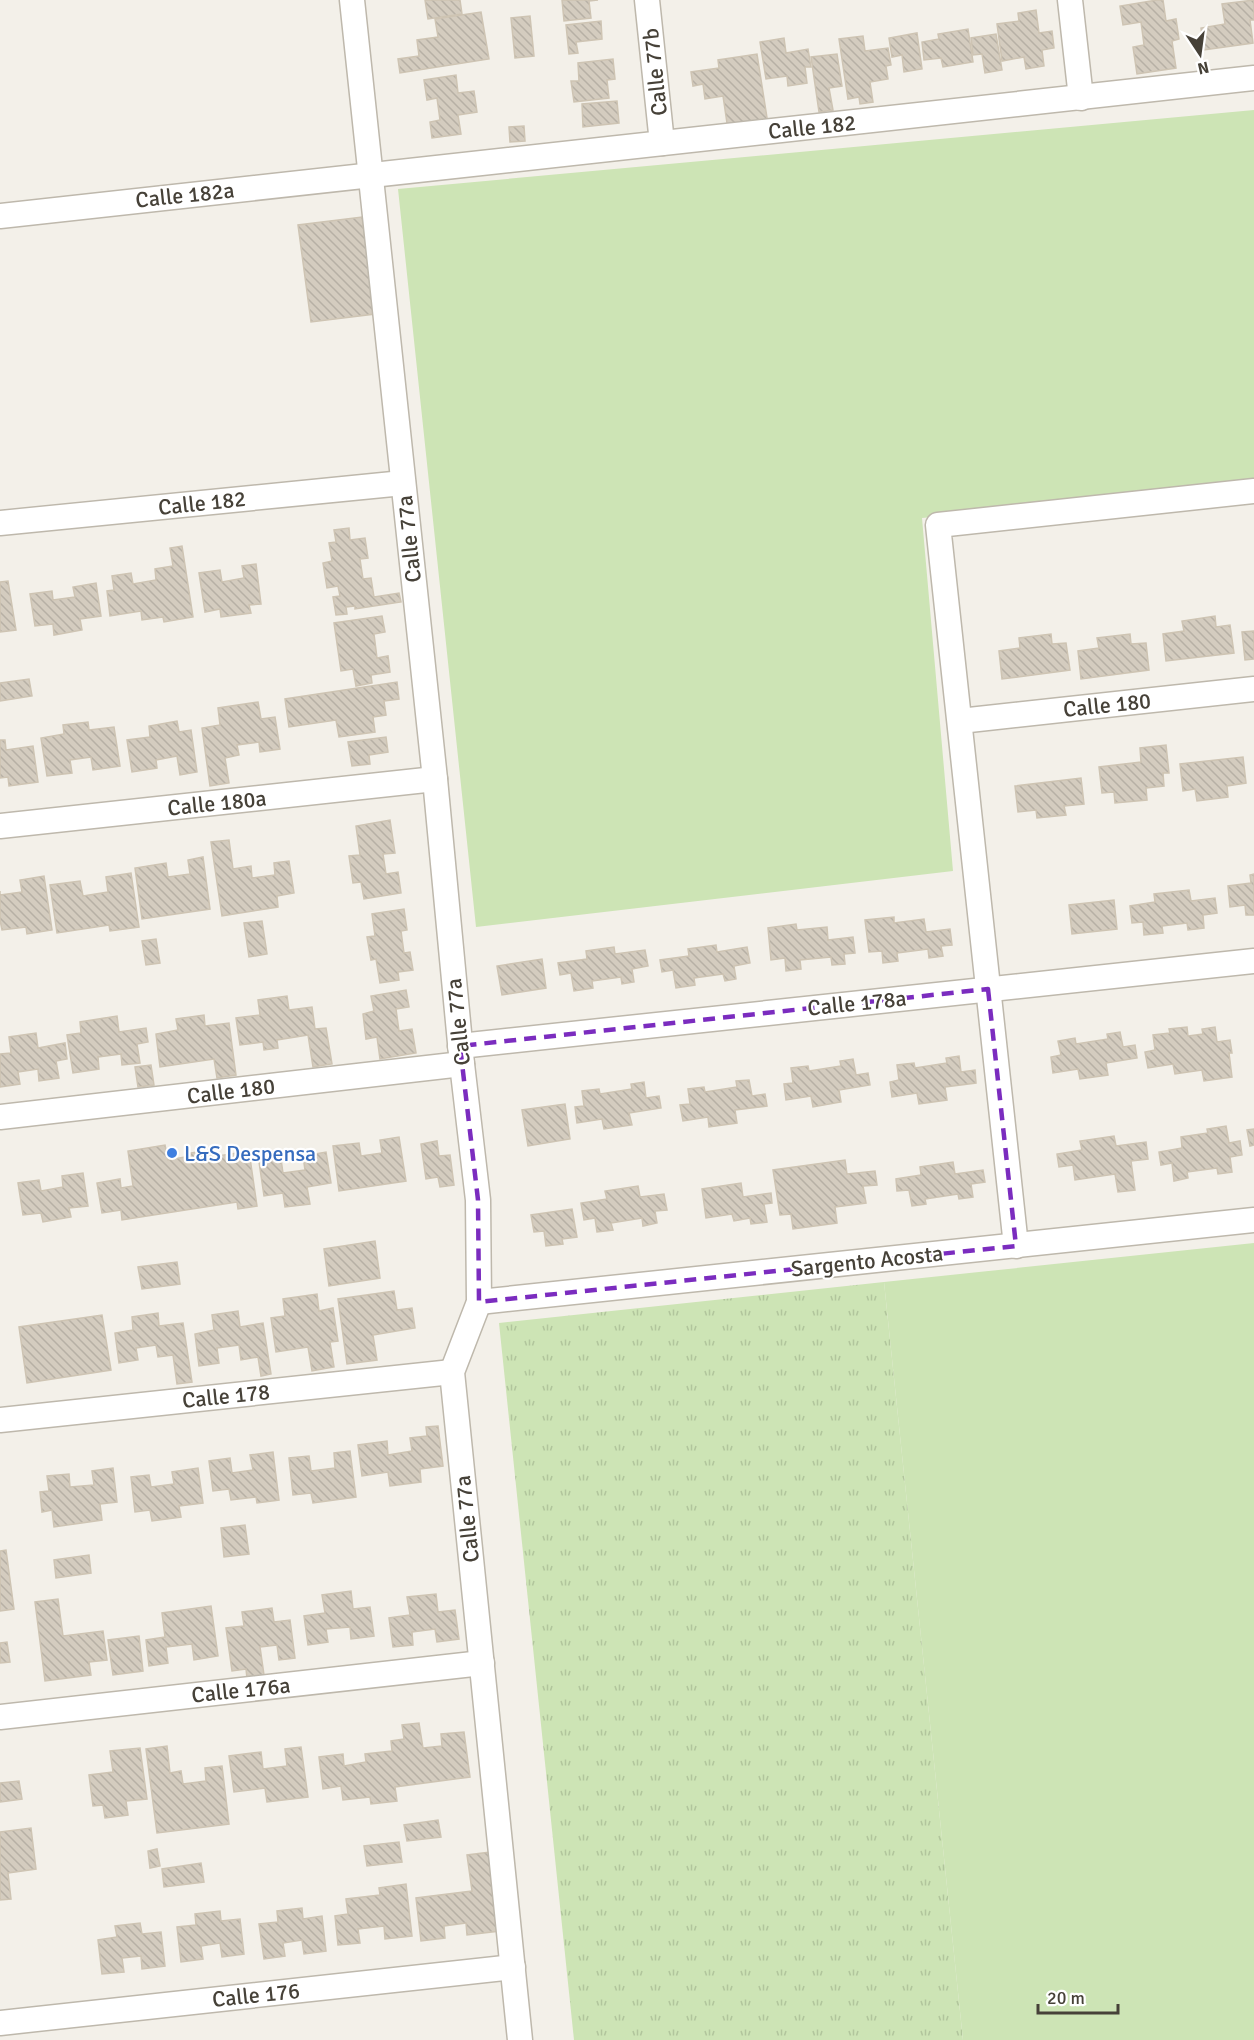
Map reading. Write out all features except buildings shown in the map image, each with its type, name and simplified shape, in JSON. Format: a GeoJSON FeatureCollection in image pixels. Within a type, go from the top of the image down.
{"type":"FeatureCollection","features":[{"type":"Feature","properties":{"kind":"street","name":"Calle 77a"},"geometry":{"type":"LineString","coordinates":[[352,0],[478,1200],[479,1302],[452,1372],[520,2040]]}},
{"type":"Feature","properties":{"kind":"street","name":"Calle 77b"},"geometry":{"type":"LineString","coordinates":[[647,0],[662,143]]}},
{"type":"Feature","properties":{"kind":"street"},"geometry":{"type":"LineString","coordinates":[[1070,0],[1081,98]]}},
{"type":"Feature","properties":{"kind":"street","name":"Calle 182"},"geometry":{"type":"LineString","coordinates":[[371,175],[1254,78]]}},
{"type":"Feature","properties":{"kind":"street","name":"Calle 182a"},"geometry":{"type":"LineString","coordinates":[[0,216],[371,175]]}},
{"type":"Feature","properties":{"kind":"street","name":"Calle 182"},"geometry":{"type":"LineString","coordinates":[[0,523],[403,483]]}},
{"type":"Feature","properties":{"kind":"street"},"geometry":{"type":"LineString","coordinates":[[1016,1246],[938,525],[1254,491]]}},
{"type":"Feature","properties":{"kind":"street","name":"Calle 180"},"geometry":{"type":"LineString","coordinates":[[960,721],[1254,688]]}},
{"type":"Feature","properties":{"kind":"street","name":"Calle 180a"},"geometry":{"type":"LineString","coordinates":[[0,826],[435,779]]}},
{"type":"Feature","properties":{"kind":"street","name":"Calle 178a"},"geometry":{"type":"LineString","coordinates":[[461,1055],[988,989],[1254,961]]}},
{"type":"Feature","properties":{"kind":"street","name":"Calle 180"},"geometry":{"type":"LineString","coordinates":[[0,1117],[461,1055]]}},
{"type":"Feature","properties":{"kind":"street","name":"Sargento Acosta"},"geometry":{"type":"LineString","coordinates":[[479,1302],[1254,1220]]}},
{"type":"Feature","properties":{"kind":"street","name":"Calle 178"},"geometry":{"type":"LineString","coordinates":[[0,1420],[452,1372]]}},
{"type":"Feature","properties":{"kind":"street","name":"Calle 176a"},"geometry":{"type":"LineString","coordinates":[[0,1717],[482,1663]]}},
{"type":"Feature","properties":{"kind":"street","name":"Calle 176"},"geometry":{"type":"LineString","coordinates":[[0,2024],[513,1967]]}},
{"type":"Feature","properties":{"kind":"highlighted area"},"geometry":{"type":"Polygon","coordinates":[[[988,989],[1016,1246],[479,1302],[478,1200],[460,1046],[988,989]]]}},
{"type":"Feature","properties":{"kind":"green space"},"geometry":{"type":"Polygon","coordinates":[[[1254,110],[1254,487],[922,518],[953,871],[476,927],[398,189],[1254,110]]]}},
{"type":"Feature","properties":{"kind":"green space"},"geometry":{"type":"Polygon","coordinates":[[[1254,1243],[1254,2040],[963,2040],[884,1282],[1254,1243]]]}},
{"type":"Feature","properties":{"kind":"green space"},"geometry":{"type":"Polygon","coordinates":[[[884,1282],[963,2040],[574,2040],[499,1323],[884,1282]]]}},
{"type":"Feature","properties":{"kind":"place","name":"L&S Despensa"},"geometry":{"type":"Point","coordinates":[172,1153]}}]}
